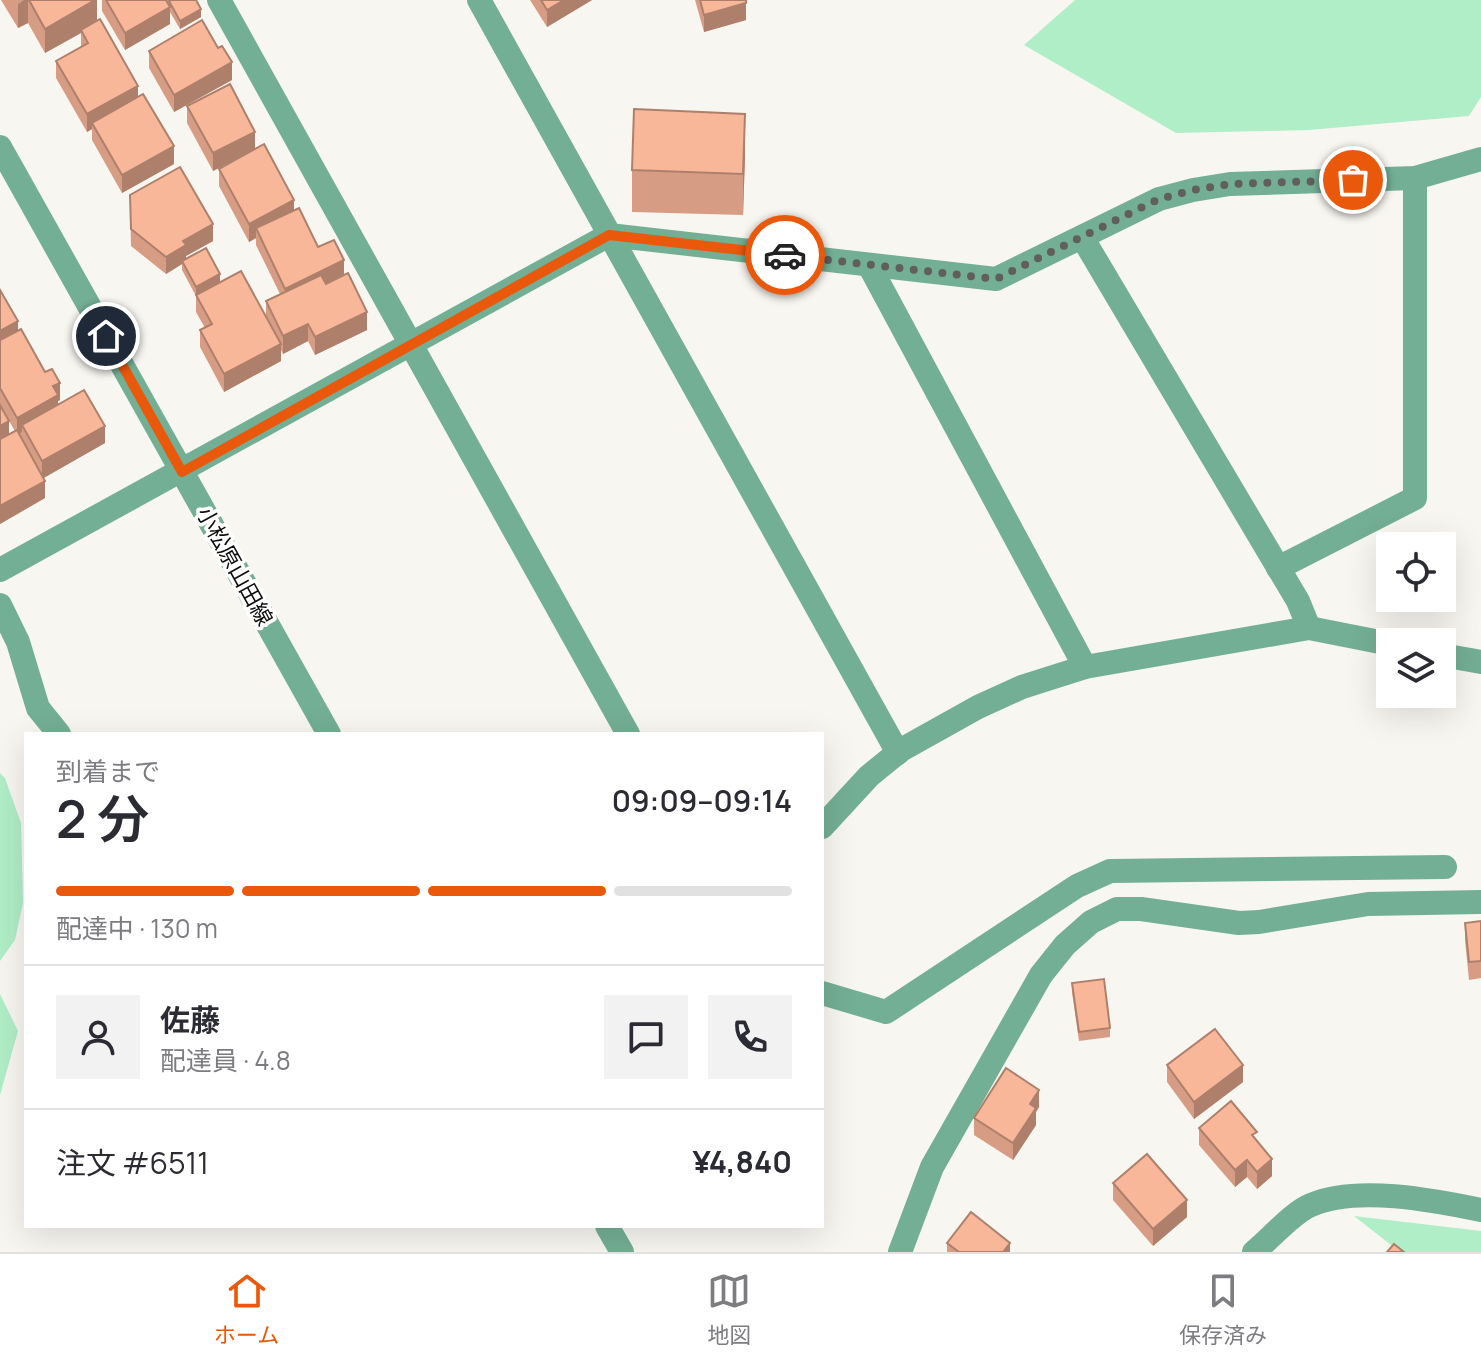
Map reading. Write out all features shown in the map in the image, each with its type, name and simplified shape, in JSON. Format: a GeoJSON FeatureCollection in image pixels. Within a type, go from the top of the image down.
{"type":"FeatureCollection","features":[{"type":"Feature","properties":{"kind":"street"},"geometry":{"type":"LineString","coordinates":[[219,0],[627,732]]}},
{"type":"Feature","properties":{"kind":"street"},"geometry":{"type":"LineString","coordinates":[[479,0],[898,753]]}},
{"type":"Feature","properties":{"kind":"street","name":"小松原山田線"},"geometry":{"type":"LineString","coordinates":[[0,147],[328,732]]}},
{"type":"Feature","properties":{"kind":"street"},"geometry":{"type":"LineString","coordinates":[[0,570],[609,235],[996,279],[1159,199],[1193,190],[1230,184],[1415,178],[1481,159]]}},
{"type":"Feature","properties":{"kind":"street"},"geometry":{"type":"LineString","coordinates":[[1278,568],[1415,498],[1415,178]]}},
{"type":"Feature","properties":{"kind":"street"},"geometry":{"type":"LineString","coordinates":[[1082,237],[1298,601],[1309,628]]}},
{"type":"Feature","properties":{"kind":"street"},"geometry":{"type":"LineString","coordinates":[[869,265],[1085,667]]}},
{"type":"Feature","properties":{"kind":"street"},"geometry":{"type":"LineString","coordinates":[[0,605],[18,642],[38,708],[57,732]]}},
{"type":"Feature","properties":{"kind":"street"},"geometry":{"type":"LineString","coordinates":[[824,825],[860,785],[898,753],[978,707],[1022,687],[1085,667],[1309,628],[1376,641]]}},
{"type":"Feature","properties":{"kind":"street"},"geometry":{"type":"LineString","coordinates":[[1456,658],[1481,662]]}},
{"type":"Feature","properties":{"kind":"street"},"geometry":{"type":"LineString","coordinates":[[824,994],[886,1012],[1077,886],[1110,871],[1445,867]]}},
{"type":"Feature","properties":{"kind":"street"},"geometry":{"type":"LineString","coordinates":[[900,1252],[932,1167],[1041,975],[1065,945],[1091,922],[1117,909],[1141,909],[1239,923],[1368,904],[1481,902]]}},
{"type":"Feature","properties":{"kind":"street"},"geometry":{"type":"LineString","coordinates":[[1254,1252],[1309,1205],[1344,1196],[1426,1199],[1481,1210]]}},
{"type":"Feature","properties":{"kind":"street"},"geometry":{"type":"LineString","coordinates":[[608,1228],[622,1252]]}},
{"type":"Feature","properties":{"kind":"green space"},"geometry":{"type":"Polygon","coordinates":[[[1075,0],[1481,0],[1481,97],[1469,116],[1309,130],[1176,133],[1024,45],[1075,0]]]}},
{"type":"Feature","properties":{"kind":"green space"},"geometry":{"type":"Polygon","coordinates":[[[0,773],[5,778],[21,823],[23,903],[15,940],[0,961],[0,773]]]}},
{"type":"Feature","properties":{"kind":"green space"},"geometry":{"type":"Polygon","coordinates":[[[0,994],[18,1031],[0,1095],[0,994]]]}},
{"type":"Feature","properties":{"kind":"green space"},"geometry":{"type":"Polygon","coordinates":[[[1354,1216],[1481,1231],[1481,1252],[1400,1252],[1354,1216]]]}},
{"type":"Feature","properties":{"kind":"building"},"geometry":{"type":"Polygon","coordinates":[[[29,0],[95,0],[45,29],[29,0]]]}},
{"type":"Feature","properties":{"kind":"building"},"geometry":{"type":"Polygon","coordinates":[[[106,0],[166,0],[170,7],[125,33],[106,0]]]}},
{"type":"Feature","properties":{"kind":"building"},"geometry":{"type":"Polygon","coordinates":[[[171,0],[196,0],[201,9],[180,21],[171,0]]]}},
{"type":"Feature","properties":{"kind":"building"},"geometry":{"type":"Polygon","coordinates":[[[541,0],[564,0],[547,10],[541,0]]]}},
{"type":"Feature","properties":{"kind":"building"},"geometry":{"type":"Polygon","coordinates":[[[700,0],[746,0],[746,3],[704,15],[700,0]]]}},
{"type":"Feature","properties":{"kind":"building"},"geometry":{"type":"Polygon","coordinates":[[[100,19],[138,86],[87,114],[56,61],[88,43],[81,30],[100,19]]]}},
{"type":"Feature","properties":{"kind":"building"},"geometry":{"type":"Polygon","coordinates":[[[202,20],[218,48],[222,46],[232,62],[174,95],[149,51],[202,20]]]}},
{"type":"Feature","properties":{"kind":"building"},"geometry":{"type":"Polygon","coordinates":[[[230,84],[255,132],[213,153],[187,106],[230,84]]]}},
{"type":"Feature","properties":{"kind":"building"},"geometry":{"type":"Polygon","coordinates":[[[143,94],[174,146],[122,175],[92,123],[143,94]]]}},
{"type":"Feature","properties":{"kind":"building"},"geometry":{"type":"Polygon","coordinates":[[[634,109],[745,114],[743,174],[632,170],[634,109]]]}},
{"type":"Feature","properties":{"kind":"building"},"geometry":{"type":"Polygon","coordinates":[[[264,144],[294,200],[249,224],[219,169],[264,144]]]}},
{"type":"Feature","properties":{"kind":"building"},"geometry":{"type":"Polygon","coordinates":[[[180,167],[213,224],[183,241],[186,245],[166,257],[131,229],[130,195],[180,167]]]}},
{"type":"Feature","properties":{"kind":"building"},"geometry":{"type":"Polygon","coordinates":[[[299,208],[318,247],[334,240],[344,260],[285,289],[256,228],[299,208]]]}},
{"type":"Feature","properties":{"kind":"building"},"geometry":{"type":"Polygon","coordinates":[[[206,248],[220,274],[196,287],[182,261],[206,248]]]}},
{"type":"Feature","properties":{"kind":"building"},"geometry":{"type":"Polygon","coordinates":[[[241,271],[281,344],[224,374],[200,330],[212,324],[196,295],[241,271]]]}},
{"type":"Feature","properties":{"kind":"building"},"geometry":{"type":"Polygon","coordinates":[[[348,273],[367,312],[315,337],[308,324],[283,336],[266,301],[321,275],[326,284],[348,273]]]}},
{"type":"Feature","properties":{"kind":"building"},"geometry":{"type":"Polygon","coordinates":[[[0,290],[18,321],[0,331],[0,290]]]}},
{"type":"Feature","properties":{"kind":"building"},"geometry":{"type":"Polygon","coordinates":[[[21,329],[45,372],[52,369],[60,383],[53,386],[58,395],[17,418],[0,388],[0,340],[21,329]]]}},
{"type":"Feature","properties":{"kind":"building"},"geometry":{"type":"Polygon","coordinates":[[[84,390],[105,426],[42,461],[22,425],[84,390]]]}},
{"type":"Feature","properties":{"kind":"building"},"geometry":{"type":"Polygon","coordinates":[[[0,405],[9,421],[0,426],[0,405]]]}},
{"type":"Feature","properties":{"kind":"building"},"geometry":{"type":"Polygon","coordinates":[[[17,430],[45,481],[0,506],[0,439],[17,430]]]}},
{"type":"Feature","properties":{"kind":"building"},"geometry":{"type":"Polygon","coordinates":[[[1481,921],[1481,961],[1469,962],[1465,923],[1481,921]]]}},
{"type":"Feature","properties":{"kind":"building"},"geometry":{"type":"Polygon","coordinates":[[[1104,979],[1110,1028],[1079,1032],[1072,983],[1104,979]]]}},
{"type":"Feature","properties":{"kind":"building"},"geometry":{"type":"Polygon","coordinates":[[[1215,1029],[1243,1065],[1194,1102],[1167,1065],[1215,1029]]]}},
{"type":"Feature","properties":{"kind":"building"},"geometry":{"type":"Polygon","coordinates":[[[1006,1068],[1039,1090],[1030,1104],[1036,1108],[1013,1143],[974,1118],[1006,1068]]]}},
{"type":"Feature","properties":{"kind":"building"},"geometry":{"type":"Polygon","coordinates":[[[1231,1101],[1257,1132],[1252,1135],[1272,1159],[1257,1172],[1247,1160],[1235,1170],[1199,1128],[1231,1101]]]}},
{"type":"Feature","properties":{"kind":"building"},"geometry":{"type":"Polygon","coordinates":[[[1147,1154],[1187,1200],[1153,1229],[1113,1183],[1147,1154]]]}},
{"type":"Feature","properties":{"kind":"building"},"geometry":{"type":"Polygon","coordinates":[[[971,1212],[1010,1243],[1003,1252],[959,1252],[947,1243],[971,1212]]]}},
{"type":"Feature","properties":{"kind":"building"},"geometry":{"type":"Polygon","coordinates":[[[1394,1244],[1404,1252],[1387,1252],[1394,1244]]]}},
{"type":"Feature","properties":{"kind":"way so far"},"geometry":{"type":"LineString","coordinates":[[785,255],[996,279],[1159,199],[1230,184],[1353,180]]}},
{"type":"Feature","properties":{"kind":"route"},"geometry":{"type":"LineString","coordinates":[[106,336],[182,472],[609,235],[785,255]]}}]}
